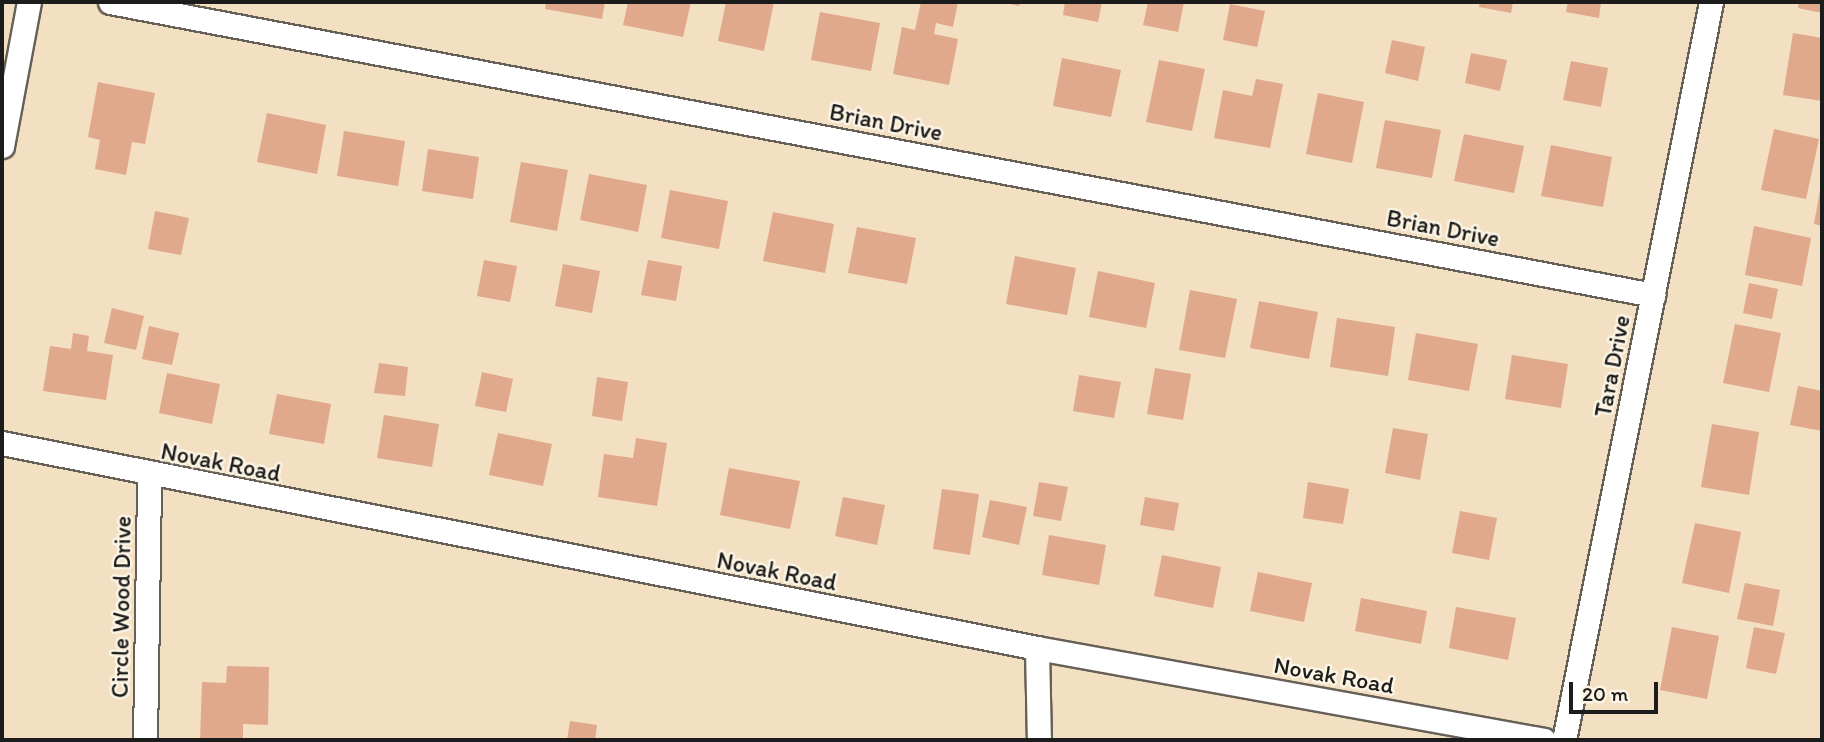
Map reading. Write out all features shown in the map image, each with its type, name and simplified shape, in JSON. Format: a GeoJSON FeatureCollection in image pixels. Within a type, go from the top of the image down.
{"type":"FeatureCollection","features":[{"type":"Feature","properties":{"kind":"street"},"geometry":{"type":"LineString","coordinates":[[2,146],[29,2]]}},
{"type":"Feature","properties":{"kind":"street","name":"Brian Drive"},"geometry":{"type":"LineString","coordinates":[[110,2],[1653,295]]}},
{"type":"Feature","properties":{"kind":"street","name":"Tara Drive"},"geometry":{"type":"LineString","coordinates":[[1564,740],[1711,2]]}},
{"type":"Feature","properties":{"kind":"street","name":"Novak Road"},"geometry":{"type":"LineString","coordinates":[[2,443],[149,475],[1037,648],[1544,740]]}},
{"type":"Feature","properties":{"kind":"street","name":"Circle Wood Drive"},"geometry":{"type":"LineString","coordinates":[[145,740],[149,475]]}},
{"type":"Feature","properties":{"kind":"street"},"geometry":{"type":"LineString","coordinates":[[1037,648],[1039,740]]}},
{"type":"Feature","properties":{"kind":"building"},"geometry":{"type":"Polygon","coordinates":[[[546,2],[605,2],[602,19],[545,9],[546,2]]]}},
{"type":"Feature","properties":{"kind":"building"},"geometry":{"type":"Polygon","coordinates":[[[628,2],[691,2],[683,37],[623,25],[628,2]]]}},
{"type":"Feature","properties":{"kind":"building"},"geometry":{"type":"Polygon","coordinates":[[[726,2],[774,2],[764,51],[718,41],[726,2]]]}},
{"type":"Feature","properties":{"kind":"building"},"geometry":{"type":"Polygon","coordinates":[[[921,2],[958,2],[953,27],[936,23],[934,34],[958,39],[949,85],[893,74],[902,27],[915,30],[921,2]]]}},
{"type":"Feature","properties":{"kind":"building"},"geometry":{"type":"Polygon","coordinates":[[[1002,2],[1020,2],[1019,6],[1002,2]]]}},
{"type":"Feature","properties":{"kind":"building"},"geometry":{"type":"Polygon","coordinates":[[[1065,2],[1102,2],[1098,22],[1063,15],[1065,2]]]}},
{"type":"Feature","properties":{"kind":"building"},"geometry":{"type":"Polygon","coordinates":[[[1148,2],[1184,2],[1178,32],[1143,25],[1148,2]]]}},
{"type":"Feature","properties":{"kind":"building"},"geometry":{"type":"Polygon","coordinates":[[[1480,2],[1513,2],[1511,13],[1479,7],[1480,2]]]}},
{"type":"Feature","properties":{"kind":"building"},"geometry":{"type":"Polygon","coordinates":[[[1568,2],[1601,2],[1599,18],[1566,12],[1568,2]]]}},
{"type":"Feature","properties":{"kind":"building"},"geometry":{"type":"Polygon","coordinates":[[[1799,2],[1822,2],[1822,13],[1798,8],[1799,2]]]}},
{"type":"Feature","properties":{"kind":"building"},"geometry":{"type":"Polygon","coordinates":[[[1230,4],[1265,11],[1257,47],[1223,40],[1230,4]]]}},
{"type":"Feature","properties":{"kind":"building"},"geometry":{"type":"Polygon","coordinates":[[[820,12],[880,23],[871,71],[811,60],[820,12]]]}},
{"type":"Feature","properties":{"kind":"building"},"geometry":{"type":"Polygon","coordinates":[[[1793,33],[1822,38],[1822,101],[1783,95],[1793,33]]]}},
{"type":"Feature","properties":{"kind":"building"},"geometry":{"type":"Polygon","coordinates":[[[1392,40],[1425,47],[1418,81],[1385,73],[1392,40]]]}},
{"type":"Feature","properties":{"kind":"building"},"geometry":{"type":"Polygon","coordinates":[[[1471,53],[1507,60],[1500,91],[1465,83],[1471,53]]]}},
{"type":"Feature","properties":{"kind":"building"},"geometry":{"type":"Polygon","coordinates":[[[1062,58],[1121,70],[1111,117],[1053,106],[1062,58]]]}},
{"type":"Feature","properties":{"kind":"building"},"geometry":{"type":"Polygon","coordinates":[[[1159,60],[1205,69],[1192,131],[1146,122],[1159,60]]]}},
{"type":"Feature","properties":{"kind":"building"},"geometry":{"type":"Polygon","coordinates":[[[1571,61],[1608,68],[1601,107],[1563,100],[1571,61]]]}},
{"type":"Feature","properties":{"kind":"building"},"geometry":{"type":"Polygon","coordinates":[[[1256,79],[1283,84],[1270,148],[1214,138],[1223,90],[1252,96],[1256,79]]]}},
{"type":"Feature","properties":{"kind":"building"},"geometry":{"type":"Polygon","coordinates":[[[98,82],[155,93],[145,144],[132,142],[126,175],[95,169],[100,140],[88,137],[98,82]]]}},
{"type":"Feature","properties":{"kind":"building"},"geometry":{"type":"Polygon","coordinates":[[[1318,93],[1364,102],[1352,163],[1306,154],[1318,93]]]}},
{"type":"Feature","properties":{"kind":"building"},"geometry":{"type":"Polygon","coordinates":[[[267,113],[326,125],[317,174],[257,162],[267,113]]]}},
{"type":"Feature","properties":{"kind":"building"},"geometry":{"type":"Polygon","coordinates":[[[1385,120],[1441,130],[1432,178],[1376,168],[1385,120]]]}},
{"type":"Feature","properties":{"kind":"building"},"geometry":{"type":"Polygon","coordinates":[[[1774,129],[1819,139],[1806,199],[1761,190],[1774,129]]]}},
{"type":"Feature","properties":{"kind":"building"},"geometry":{"type":"Polygon","coordinates":[[[344,131],[405,141],[398,186],[337,176],[344,131]]]}},
{"type":"Feature","properties":{"kind":"building"},"geometry":{"type":"Polygon","coordinates":[[[1464,134],[1524,146],[1514,193],[1454,181],[1464,134]]]}},
{"type":"Feature","properties":{"kind":"building"},"geometry":{"type":"Polygon","coordinates":[[[1551,145],[1612,157],[1603,207],[1541,196],[1551,145]]]}},
{"type":"Feature","properties":{"kind":"building"},"geometry":{"type":"Polygon","coordinates":[[[428,149],[479,157],[473,199],[422,191],[428,149]]]}},
{"type":"Feature","properties":{"kind":"building"},"geometry":{"type":"Polygon","coordinates":[[[521,162],[568,170],[557,231],[510,222],[521,162]]]}},
{"type":"Feature","properties":{"kind":"building"},"geometry":{"type":"Polygon","coordinates":[[[589,174],[647,185],[638,232],[580,220],[589,174]]]}},
{"type":"Feature","properties":{"kind":"building"},"geometry":{"type":"Polygon","coordinates":[[[670,190],[728,201],[719,249],[661,238],[670,190]]]}},
{"type":"Feature","properties":{"kind":"building"},"geometry":{"type":"Polygon","coordinates":[[[1820,190],[1822,191],[1822,226],[1814,224],[1820,190]]]}},
{"type":"Feature","properties":{"kind":"building"},"geometry":{"type":"Polygon","coordinates":[[[155,211],[189,218],[181,255],[148,249],[155,211]]]}},
{"type":"Feature","properties":{"kind":"building"},"geometry":{"type":"Polygon","coordinates":[[[773,212],[834,224],[825,273],[763,261],[773,212]]]}},
{"type":"Feature","properties":{"kind":"building"},"geometry":{"type":"Polygon","coordinates":[[[1754,226],[1811,238],[1802,286],[1745,275],[1754,226]]]}},
{"type":"Feature","properties":{"kind":"building"},"geometry":{"type":"Polygon","coordinates":[[[857,227],[916,238],[907,284],[848,273],[857,227]]]}},
{"type":"Feature","properties":{"kind":"building"},"geometry":{"type":"Polygon","coordinates":[[[1015,256],[1076,268],[1067,315],[1006,304],[1015,256]]]}},
{"type":"Feature","properties":{"kind":"building"},"geometry":{"type":"Polygon","coordinates":[[[484,260],[517,266],[510,302],[477,296],[484,260]]]}},
{"type":"Feature","properties":{"kind":"building"},"geometry":{"type":"Polygon","coordinates":[[[648,260],[682,266],[676,301],[641,295],[648,260]]]}},
{"type":"Feature","properties":{"kind":"building"},"geometry":{"type":"Polygon","coordinates":[[[563,264],[600,271],[592,313],[555,306],[563,264]]]}},
{"type":"Feature","properties":{"kind":"building"},"geometry":{"type":"Polygon","coordinates":[[[1098,271],[1155,283],[1146,328],[1089,317],[1098,271]]]}},
{"type":"Feature","properties":{"kind":"building"},"geometry":{"type":"Polygon","coordinates":[[[1749,283],[1778,289],[1772,319],[1743,313],[1749,283]]]}},
{"type":"Feature","properties":{"kind":"building"},"geometry":{"type":"Polygon","coordinates":[[[1190,290],[1237,299],[1225,358],[1179,350],[1190,290]]]}},
{"type":"Feature","properties":{"kind":"building"},"geometry":{"type":"Polygon","coordinates":[[[1259,301],[1318,312],[1309,359],[1250,348],[1259,301]]]}},
{"type":"Feature","properties":{"kind":"building"},"geometry":{"type":"Polygon","coordinates":[[[112,308],[144,316],[136,350],[104,343],[112,308]]]}},
{"type":"Feature","properties":{"kind":"building"},"geometry":{"type":"Polygon","coordinates":[[[1337,318],[1395,327],[1388,376],[1330,367],[1337,318]]]}},
{"type":"Feature","properties":{"kind":"building"},"geometry":{"type":"Polygon","coordinates":[[[1735,324],[1781,333],[1769,392],[1723,383],[1735,324]]]}},
{"type":"Feature","properties":{"kind":"building"},"geometry":{"type":"Polygon","coordinates":[[[149,326],[179,333],[172,365],[142,359],[149,326]]]}},
{"type":"Feature","properties":{"kind":"building"},"geometry":{"type":"Polygon","coordinates":[[[73,333],[89,336],[87,351],[113,355],[106,400],[43,391],[50,346],[71,349],[73,333]]]}},
{"type":"Feature","properties":{"kind":"building"},"geometry":{"type":"Polygon","coordinates":[[[1416,333],[1478,344],[1469,391],[1408,380],[1416,333]]]}},
{"type":"Feature","properties":{"kind":"building"},"geometry":{"type":"Polygon","coordinates":[[[1512,355],[1568,364],[1561,408],[1505,399],[1512,355]]]}},
{"type":"Feature","properties":{"kind":"building"},"geometry":{"type":"Polygon","coordinates":[[[379,363],[408,367],[405,396],[374,393],[379,363]]]}},
{"type":"Feature","properties":{"kind":"building"},"geometry":{"type":"Polygon","coordinates":[[[1155,368],[1191,374],[1183,420],[1147,414],[1155,368]]]}},
{"type":"Feature","properties":{"kind":"building"},"geometry":{"type":"Polygon","coordinates":[[[482,372],[513,379],[506,412],[475,406],[482,372]]]}},
{"type":"Feature","properties":{"kind":"building"},"geometry":{"type":"Polygon","coordinates":[[[167,373],[220,384],[212,424],[159,413],[167,373]]]}},
{"type":"Feature","properties":{"kind":"building"},"geometry":{"type":"Polygon","coordinates":[[[1079,375],[1121,382],[1114,418],[1073,411],[1079,375]]]}},
{"type":"Feature","properties":{"kind":"building"},"geometry":{"type":"Polygon","coordinates":[[[597,377],[628,382],[622,421],[592,416],[597,377]]]}},
{"type":"Feature","properties":{"kind":"building"},"geometry":{"type":"Polygon","coordinates":[[[1798,386],[1822,391],[1822,431],[1790,425],[1798,386]]]}},
{"type":"Feature","properties":{"kind":"building"},"geometry":{"type":"Polygon","coordinates":[[[277,394],[331,404],[324,444],[269,434],[277,394]]]}},
{"type":"Feature","properties":{"kind":"building"},"geometry":{"type":"Polygon","coordinates":[[[384,415],[439,424],[432,467],[377,458],[384,415]]]}},
{"type":"Feature","properties":{"kind":"building"},"geometry":{"type":"Polygon","coordinates":[[[1712,424],[1759,432],[1749,495],[1701,487],[1712,424]]]}},
{"type":"Feature","properties":{"kind":"building"},"geometry":{"type":"Polygon","coordinates":[[[1393,428],[1428,434],[1420,480],[1385,473],[1393,428]]]}},
{"type":"Feature","properties":{"kind":"building"},"geometry":{"type":"Polygon","coordinates":[[[498,433],[552,444],[543,486],[489,475],[498,433]]]}},
{"type":"Feature","properties":{"kind":"building"},"geometry":{"type":"Polygon","coordinates":[[[636,438],[667,443],[657,506],[598,497],[604,454],[633,458],[636,438]]]}},
{"type":"Feature","properties":{"kind":"building"},"geometry":{"type":"Polygon","coordinates":[[[729,468],[800,481],[790,529],[720,515],[729,468]]]}},
{"type":"Feature","properties":{"kind":"building"},"geometry":{"type":"Polygon","coordinates":[[[1039,482],[1068,487],[1061,521],[1033,516],[1039,482]]]}},
{"type":"Feature","properties":{"kind":"building"},"geometry":{"type":"Polygon","coordinates":[[[1308,482],[1349,489],[1343,524],[1303,518],[1308,482]]]}},
{"type":"Feature","properties":{"kind":"building"},"geometry":{"type":"Polygon","coordinates":[[[942,489],[979,494],[970,555],[933,549],[942,489]]]}},
{"type":"Feature","properties":{"kind":"building"},"geometry":{"type":"Polygon","coordinates":[[[843,497],[885,505],[877,545],[835,536],[843,497]]]}},
{"type":"Feature","properties":{"kind":"building"},"geometry":{"type":"Polygon","coordinates":[[[1145,497],[1179,503],[1174,531],[1140,525],[1145,497]]]}},
{"type":"Feature","properties":{"kind":"building"},"geometry":{"type":"Polygon","coordinates":[[[990,500],[1027,507],[1019,545],[982,537],[990,500]]]}},
{"type":"Feature","properties":{"kind":"building"},"geometry":{"type":"Polygon","coordinates":[[[1460,511],[1497,518],[1489,560],[1452,553],[1460,511]]]}},
{"type":"Feature","properties":{"kind":"building"},"geometry":{"type":"Polygon","coordinates":[[[1695,523],[1741,532],[1729,593],[1682,583],[1695,523]]]}},
{"type":"Feature","properties":{"kind":"building"},"geometry":{"type":"Polygon","coordinates":[[[1049,535],[1106,545],[1099,585],[1042,575],[1049,535]]]}},
{"type":"Feature","properties":{"kind":"building"},"geometry":{"type":"Polygon","coordinates":[[[1162,555],[1221,567],[1213,608],[1154,596],[1162,555]]]}},
{"type":"Feature","properties":{"kind":"building"},"geometry":{"type":"Polygon","coordinates":[[[1258,572],[1312,583],[1304,622],[1250,611],[1258,572]]]}},
{"type":"Feature","properties":{"kind":"building"},"geometry":{"type":"Polygon","coordinates":[[[1745,583],[1780,590],[1773,626],[1737,619],[1745,583]]]}},
{"type":"Feature","properties":{"kind":"building"},"geometry":{"type":"Polygon","coordinates":[[[1361,598],[1427,611],[1421,644],[1355,631],[1361,598]]]}},
{"type":"Feature","properties":{"kind":"building"},"geometry":{"type":"Polygon","coordinates":[[[1456,607],[1516,618],[1508,660],[1449,648],[1456,607]]]}},
{"type":"Feature","properties":{"kind":"building"},"geometry":{"type":"Polygon","coordinates":[[[1672,627],[1719,636],[1707,699],[1660,690],[1672,627]]]}},
{"type":"Feature","properties":{"kind":"building"},"geometry":{"type":"Polygon","coordinates":[[[1754,627],[1785,633],[1776,674],[1746,668],[1754,627]]]}},
{"type":"Feature","properties":{"kind":"building"},"geometry":{"type":"Polygon","coordinates":[[[227,666],[269,667],[268,725],[243,724],[243,740],[200,740],[202,682],[226,683],[227,666]]]}},
{"type":"Feature","properties":{"kind":"building"},"geometry":{"type":"Polygon","coordinates":[[[570,721],[597,725],[595,740],[567,740],[570,721]]]}}]}
